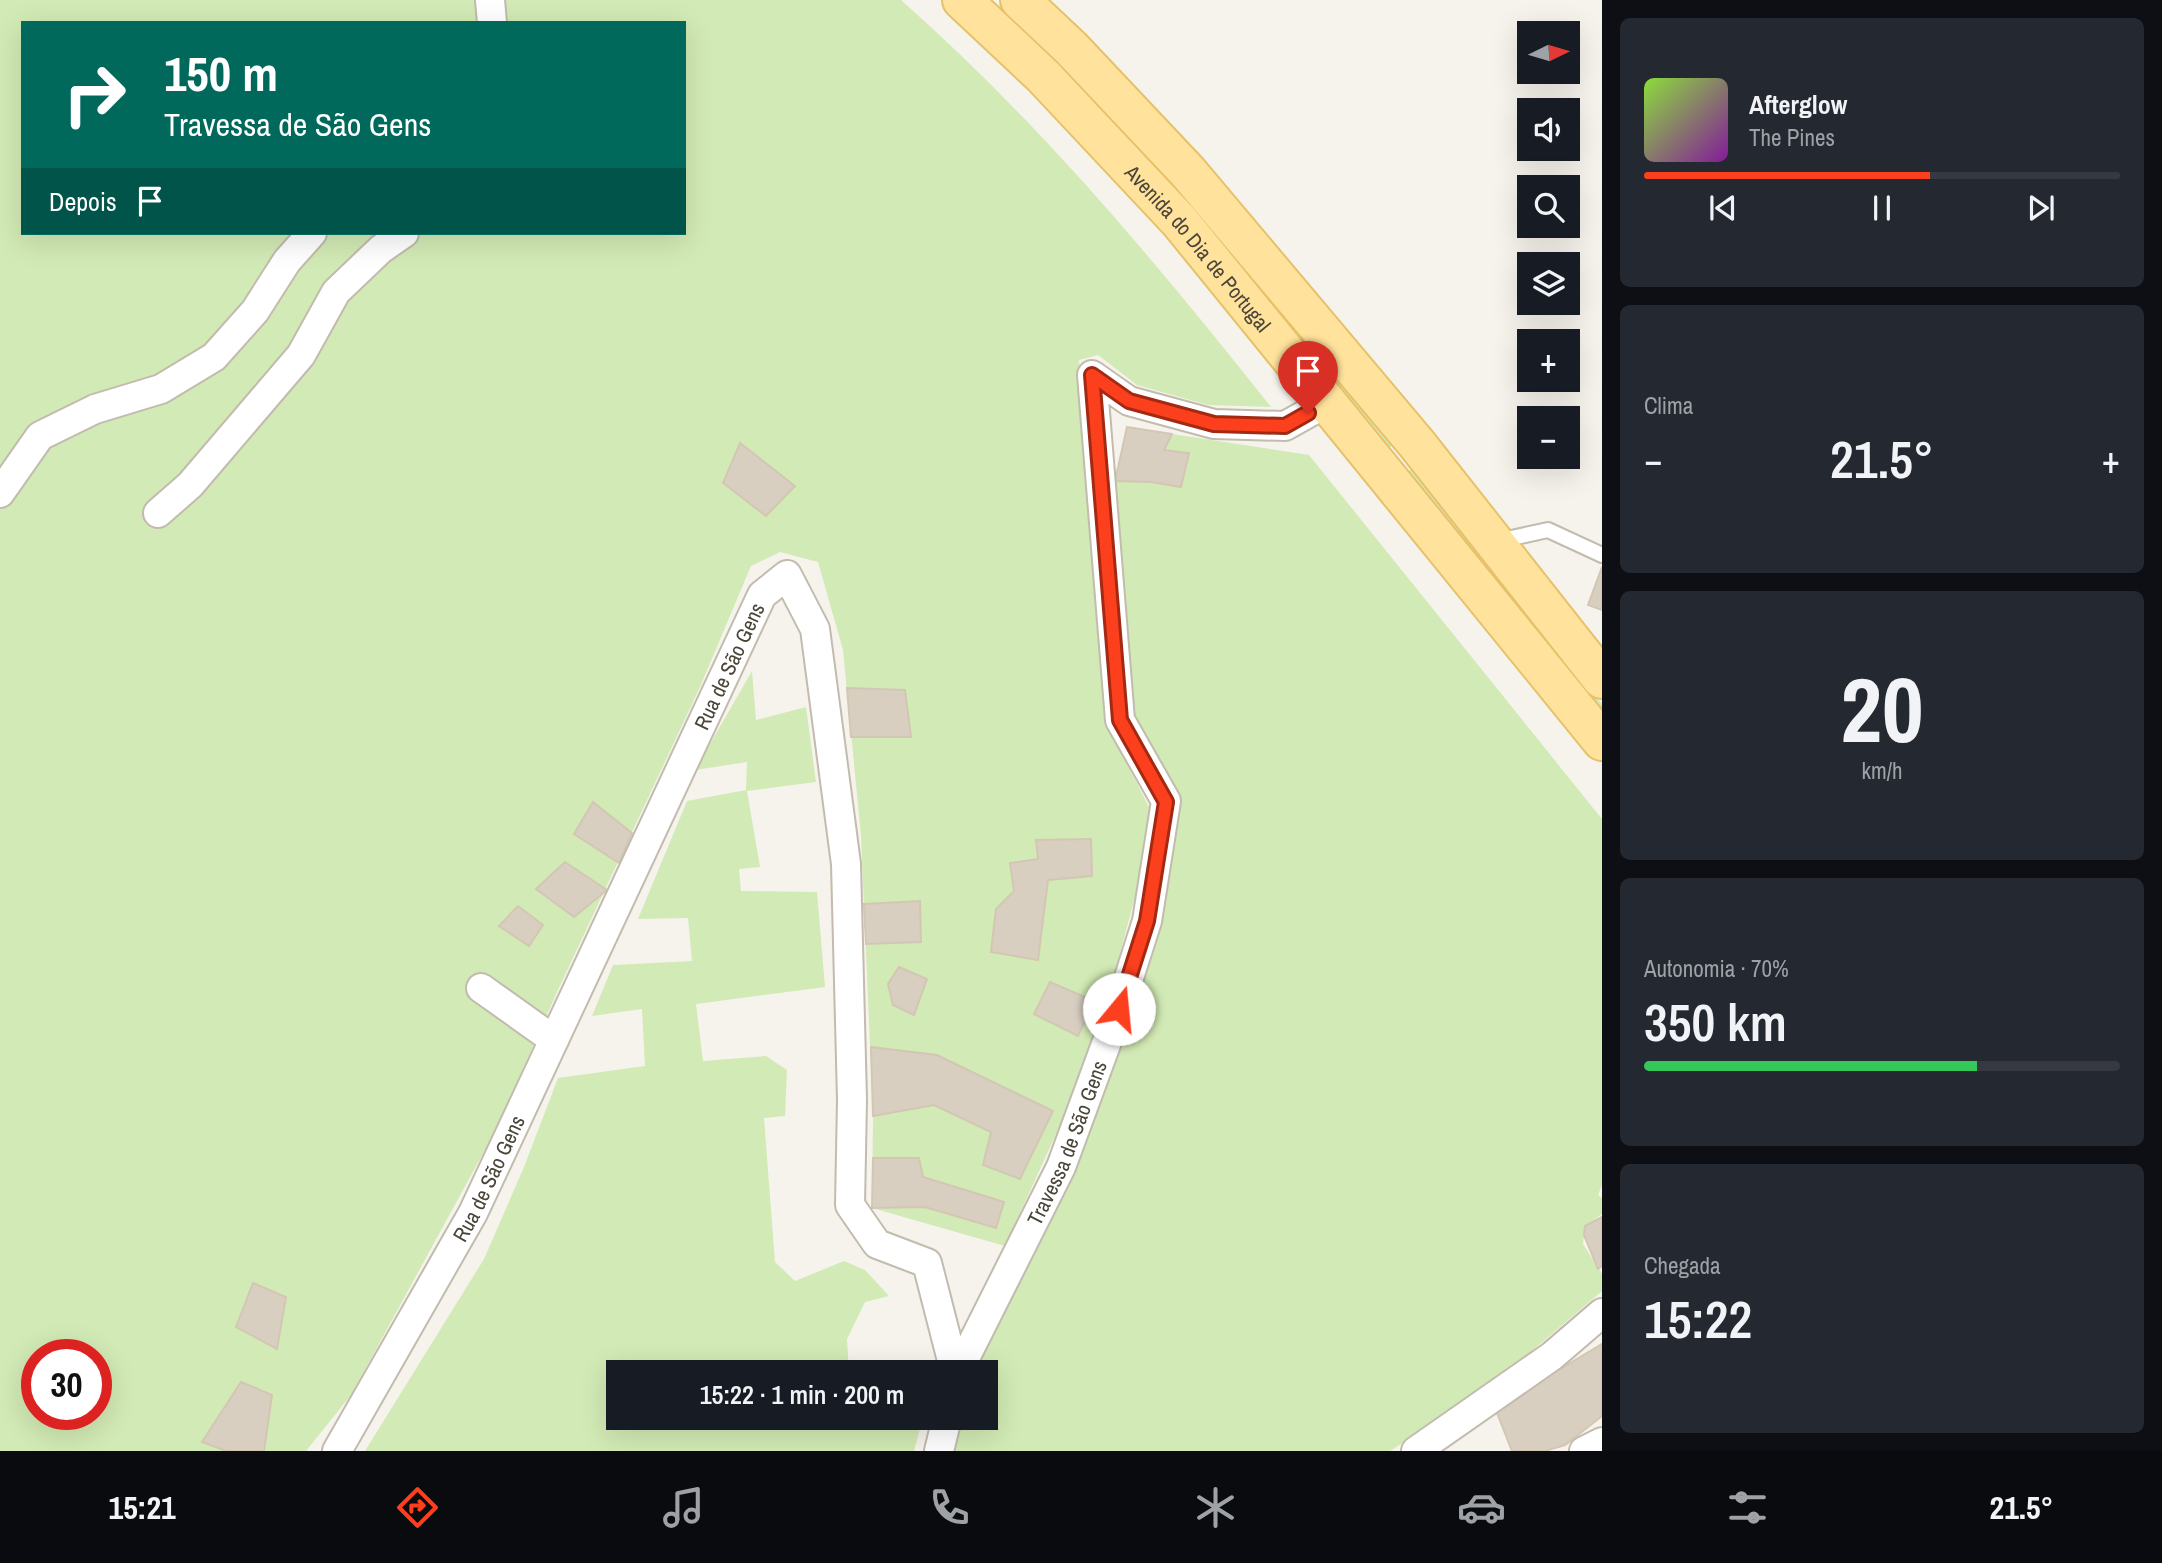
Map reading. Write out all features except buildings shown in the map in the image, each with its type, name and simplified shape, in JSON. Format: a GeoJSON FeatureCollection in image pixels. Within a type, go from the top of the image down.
{"type":"FeatureCollection","features":[{"type":"Feature","properties":{"kind":"main road","name":"Avenida do Dia de Portugal"},"geometry":{"type":"LineString","coordinates":[[962,0],[1043,76],[1180,222],[1602,741]]}},
{"type":"Feature","properties":{"kind":"main road","name":"Avenida do Dia de Portugal"},"geometry":{"type":"LineString","coordinates":[[1020,0],[1071,48],[1188,172],[1417,444],[1602,678]]}},
{"type":"Feature","properties":{"kind":"street"},"geometry":{"type":"LineString","coordinates":[[490,0],[492,21]]}},
{"type":"Feature","properties":{"kind":"street"},"geometry":{"type":"LineString","coordinates":[[0,493],[40,436],[95,409],[161,389],[214,357],[255,312],[287,261],[310,235]]}},
{"type":"Feature","properties":{"kind":"street"},"geometry":{"type":"LineString","coordinates":[[158,513],[190,485],[301,355],[335,292],[381,249],[401,235]]}},
{"type":"Feature","properties":{"kind":"street","name":"Travessa de São Gens"},"geometry":{"type":"LineString","coordinates":[[963,1360],[1061,1167],[1119,1009],[1147,921],[1166,802],[1120,720],[1092,375],[1129,401],[1214,424],[1285,426],[1328,402]]}},
{"type":"Feature","properties":{"kind":"street","name":"Rua de São Gens"},"geometry":{"type":"LineString","coordinates":[[337,1451],[473,1213],[762,595],[788,575],[815,629],[846,864],[852,1100],[850,1205],[877,1244],[927,1263],[954,1360]]}},
{"type":"Feature","properties":{"kind":"street"},"geometry":{"type":"LineString","coordinates":[[481,988],[554,1040]]}},
{"type":"Feature","properties":{"kind":"street"},"geometry":{"type":"LineString","coordinates":[[1416,1451],[1552,1356],[1602,1313]]}},
{"type":"Feature","properties":{"kind":"street"},"geometry":{"type":"LineString","coordinates":[[939,1451],[944,1430]]}},
{"type":"Feature","properties":{"kind":"street"},"geometry":{"type":"LineString","coordinates":[[1584,1451],[1602,1442]]}},
{"type":"Feature","properties":{"kind":"lane"},"geometry":{"type":"LineString","coordinates":[[1493,542],[1548,530],[1602,555]]}},
{"type":"Feature","properties":{"kind":"green space"},"geometry":{"type":"Polygon","coordinates":[[[0,0],[901,0],[1002,95],[1095,195],[1271,407],[1208,405],[1137,385],[1098,355],[1079,360],[1109,729],[1150,809],[1136,893],[1112,984],[1067,1110],[1005,1246],[872,1208],[873,1116],[861,836],[843,650],[818,562],[780,552],[751,566],[700,687],[557,992],[498,1126],[351,1395],[306,1451],[0,1451],[0,0]]]}},
{"type":"Feature","properties":{"kind":"green space"},"geometry":{"type":"Polygon","coordinates":[[[1070,69],[1151,156],[1395,444],[1387,449],[1063,75],[1070,69]]]}},
{"type":"Feature","properties":{"kind":"green space"},"geometry":{"type":"Polygon","coordinates":[[[1172,434],[1309,455],[1602,819],[1602,1185],[1598,1195],[1602,1198],[1602,1214],[1585,1226],[1583,1244],[1602,1274],[1602,1291],[1514,1366],[1390,1451],[953,1451],[958,1430],[998,1430],[998,1360],[981,1360],[1006,1304],[1063,1196],[1093,1124],[1158,919],[1179,796],[1132,711],[1115,481],[1151,482],[1181,487],[1189,453],[1164,450],[1172,434]]]}},
{"type":"Feature","properties":{"kind":"green space"},"geometry":{"type":"Polygon","coordinates":[[[1413,468],[1602,704],[1602,717],[1406,473],[1413,468]]]}},
{"type":"Feature","properties":{"kind":"green space"},"geometry":{"type":"Polygon","coordinates":[[[752,671],[756,720],[806,707],[816,782],[747,791],[760,867],[739,869],[741,891],[817,892],[825,987],[696,1004],[703,1061],[766,1056],[787,1070],[785,1116],[764,1118],[775,1262],[795,1281],[844,1261],[865,1270],[889,1296],[865,1302],[847,1339],[848,1360],[606,1360],[606,1430],[920,1430],[914,1451],[365,1451],[484,1259],[524,1167],[558,1078],[645,1066],[642,1009],[592,1016],[613,965],[692,961],[688,918],[638,919],[687,801],[746,790],[747,762],[695,770],[752,671]]]}},
{"type":"Feature","properties":{"kind":"route"},"geometry":{"type":"LineString","coordinates":[[1119,1009],[1147,921],[1166,802],[1120,720],[1092,375],[1129,401],[1214,424],[1285,426],[1308,413]]}}]}
